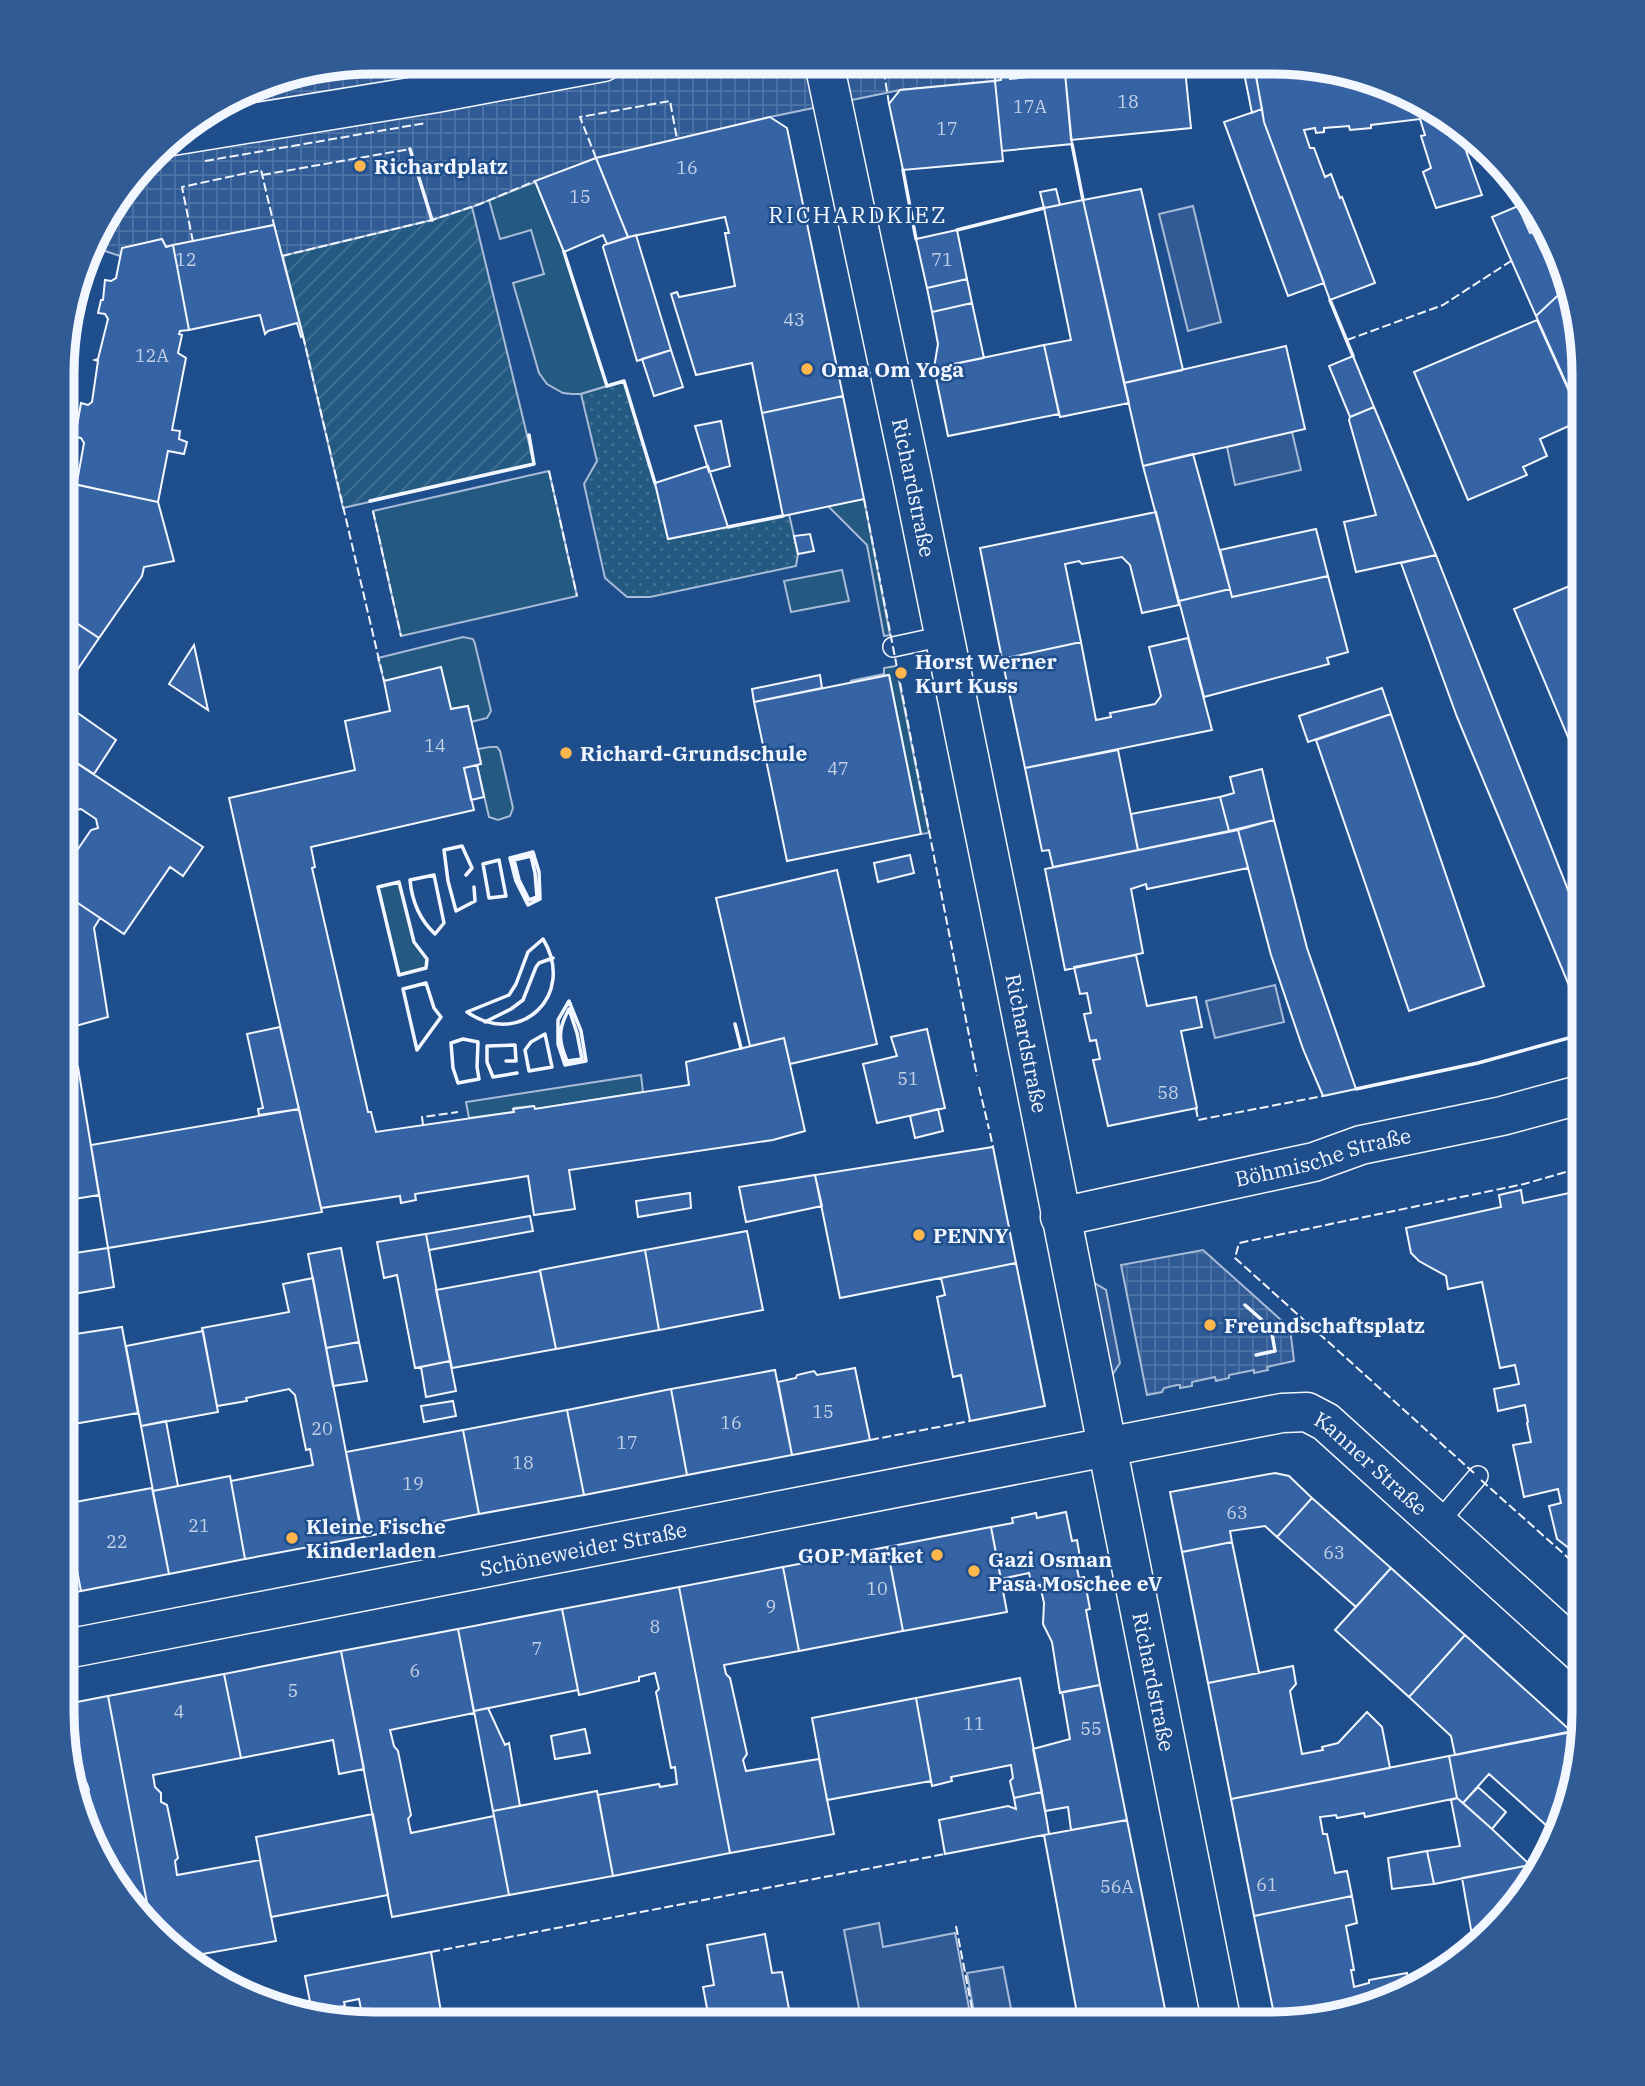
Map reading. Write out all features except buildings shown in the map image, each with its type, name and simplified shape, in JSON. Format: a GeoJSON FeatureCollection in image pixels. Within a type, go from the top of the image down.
{"type":"FeatureCollection","features":[{"type":"Feature","properties":{"kind":"street"},"geometry":{"type":"LineString","coordinates":[[195,132],[538,74]]}},
{"type":"Feature","properties":{"kind":"street","name":"Richardstraße"},"geometry":{"type":"LineString","coordinates":[[827,74],[841,131],[944,636],[1220,2012]]}},
{"type":"Feature","properties":{"kind":"street","name":"Böhmische Straße"},"geometry":{"type":"LineString","coordinates":[[1060,1217],[1314,1162],[1361,1145],[1502,1116],[1572,1097]]}},
{"type":"Feature","properties":{"kind":"street","name":"Kanner Straße"},"geometry":{"type":"LineString","coordinates":[[1107,1448],[1282,1413],[1307,1412],[1326,1422],[1572,1645]]}},
{"type":"Feature","properties":{"kind":"street","name":"Schöneweider Straße"},"geometry":{"type":"LineString","coordinates":[[74,1647],[1107,1448]]}},
{"type":"Feature","properties":{"kind":"lane"},"geometry":{"type":"LineString","coordinates":[[892,647],[944,636]]}},
{"type":"Feature","properties":{"kind":"lane"},"geometry":{"type":"LineString","coordinates":[[1438,1522],[1478,1476]]}},
{"type":"Feature","properties":{"kind":"shaded area","name":"Richardplatz"},"geometry":{"type":"Polygon","coordinates":[[[354,74],[1060,74],[1010,79],[1009,75],[1001,76],[1001,80],[900,90],[770,117],[596,158],[432,220],[282,256],[274,225],[120,256],[100,249],[135,191],[161,161],[191,135],[241,104],[277,89],[315,79],[354,74]]]}},
{"type":"Feature","properties":{"kind":"shaded area"},"geometry":{"type":"Polygon","coordinates":[[[261,170],[432,219],[472,207],[534,464],[343,508],[261,170]]]}},
{"type":"Feature","properties":{"kind":"shaded area"},"geometry":{"type":"Polygon","coordinates":[[[535,181],[564,252],[607,386],[581,394],[563,393],[547,384],[539,373],[513,283],[544,274],[531,230],[500,239],[489,200],[535,181]]]}},
{"type":"Feature","properties":{"kind":"shaded area"},"geometry":{"type":"Polygon","coordinates":[[[1193,206],[1221,322],[1188,331],[1159,214],[1193,206]]]}},
{"type":"Feature","properties":{"kind":"shaded area"},"geometry":{"type":"Polygon","coordinates":[[[624,381],[655,483],[668,539],[789,514],[798,554],[796,566],[650,597],[627,597],[605,578],[584,484],[597,461],[581,394],[624,381]]]}},
{"type":"Feature","properties":{"kind":"shaded area"},"geometry":{"type":"Polygon","coordinates":[[[1292,432],[1301,470],[1235,485],[1227,447],[1292,432]]]}},
{"type":"Feature","properties":{"kind":"shaded area"},"geometry":{"type":"Polygon","coordinates":[[[549,471],[577,596],[401,636],[373,511],[549,471]]]}},
{"type":"Feature","properties":{"kind":"shaded area"},"geometry":{"type":"Polygon","coordinates":[[[864,499],[890,635],[884,636],[867,545],[828,506],[864,499]]]}},
{"type":"Feature","properties":{"kind":"shaded area"},"geometry":{"type":"Polygon","coordinates":[[[842,570],[849,601],[791,612],[784,581],[842,570]]]}},
{"type":"Feature","properties":{"kind":"shaded area"},"geometry":{"type":"Polygon","coordinates":[[[463,637],[473,639],[475,644],[491,711],[487,718],[471,722],[468,706],[451,709],[441,668],[384,681],[378,658],[463,637]]]}},
{"type":"Feature","properties":{"kind":"shaded area"},"geometry":{"type":"Polygon","coordinates":[[[896,666],[929,833],[921,834],[889,675],[850,681],[884,674],[884,668],[896,666]]]}},
{"type":"Feature","properties":{"kind":"shaded area"},"geometry":{"type":"Polygon","coordinates":[[[497,747],[500,751],[513,808],[510,816],[498,820],[489,817],[477,765],[481,763],[478,749],[497,747]]]}},
{"type":"Feature","properties":{"kind":"shaded area"},"geometry":{"type":"Polygon","coordinates":[[[399,882],[414,942],[427,959],[426,968],[399,975],[378,887],[399,882]]]}},
{"type":"Feature","properties":{"kind":"shaded area"},"geometry":{"type":"Polygon","coordinates":[[[1275,985],[1284,1022],[1215,1038],[1206,1001],[1275,985]]]}},
{"type":"Feature","properties":{"kind":"shaded area"},"geometry":{"type":"Polygon","coordinates":[[[641,1075],[643,1092],[535,1109],[534,1106],[514,1108],[514,1112],[469,1118],[466,1102],[641,1075]]]}},
{"type":"Feature","properties":{"kind":"shaded area","name":"Freundschaftsplatz"},"geometry":{"type":"Polygon","coordinates":[[[1203,1250],[1290,1328],[1294,1361],[1267,1367],[1268,1370],[1229,1375],[1229,1378],[1216,1381],[1215,1377],[1192,1382],[1192,1386],[1164,1388],[1162,1392],[1147,1395],[1121,1265],[1203,1250]]]}},
{"type":"Feature","properties":{"kind":"shaded area"},"geometry":{"type":"Polygon","coordinates":[[[1091,1281],[1106,1290],[1120,1363],[1111,1377],[1091,1281]]]}},
{"type":"Feature","properties":{"kind":"shaded area"},"geometry":{"type":"Polygon","coordinates":[[[879,1923],[883,1947],[955,1933],[970,2012],[860,2012],[844,1930],[879,1923]]]}},
{"type":"Feature","properties":{"kind":"shaded area"},"geometry":{"type":"Polygon","coordinates":[[[1003,1967],[1012,2012],[974,2012],[967,1973],[1003,1967]]]}},
{"type":"Feature","properties":{"kind":"fence"},"geometry":{"type":"LineString","coordinates":[[282,88],[363,74]]}},
{"type":"Feature","properties":{"kind":"fence"},"geometry":{"type":"LineString","coordinates":[[884,74],[889,104]]}},
{"type":"Feature","properties":{"kind":"fence"},"geometry":{"type":"LineString","coordinates":[[995,74],[995,81]]}},
{"type":"Feature","properties":{"kind":"fence"},"geometry":{"type":"LineString","coordinates":[[596,158],[580,117],[670,101],[677,139]]}},
{"type":"Feature","properties":{"kind":"fence"},"geometry":{"type":"LineString","coordinates":[[205,161],[426,123]]}},
{"type":"Feature","properties":{"kind":"fence"},"geometry":{"type":"LineString","coordinates":[[262,175],[410,149]]}},
{"type":"Feature","properties":{"kind":"fence"},"geometry":{"type":"LineString","coordinates":[[193,242],[182,187],[261,170],[274,225]]}},
{"type":"Feature","properties":{"kind":"fence"},"geometry":{"type":"LineString","coordinates":[[282,256],[432,220],[535,181]]}},
{"type":"Feature","properties":{"kind":"fence"},"geometry":{"type":"LineString","coordinates":[[1347,340],[1443,305],[1511,261]]}},
{"type":"Feature","properties":{"kind":"fence"},"geometry":{"type":"LineString","coordinates":[[303,336],[384,681]]}},
{"type":"Feature","properties":{"kind":"fence"},"geometry":{"type":"LineString","coordinates":[[549,471],[577,596]]}},
{"type":"Feature","properties":{"kind":"fence"},"geometry":{"type":"LineString","coordinates":[[864,499],[977,1076]]}},
{"type":"Feature","properties":{"kind":"fence"},"geometry":{"type":"LineString","coordinates":[[373,511],[401,636]]}},
{"type":"Feature","properties":{"kind":"fence"},"geometry":{"type":"LineString","coordinates":[[979,1087],[989,1129]]}},
{"type":"Feature","properties":{"kind":"fence"},"geometry":{"type":"LineString","coordinates":[[1196,1108],[1198,1120],[1323,1096]]}},
{"type":"Feature","properties":{"kind":"fence"},"geometry":{"type":"LineString","coordinates":[[423,1125],[422,1117],[458,1112]]}},
{"type":"Feature","properties":{"kind":"fence"},"geometry":{"type":"LineString","coordinates":[[990,1133],[993,1147]]}},
{"type":"Feature","properties":{"kind":"fence"},"geometry":{"type":"LineString","coordinates":[[1474,1473],[1235,1258],[1239,1243],[1524,1184],[1572,1170]]}},
{"type":"Feature","properties":{"kind":"fence"},"geometry":{"type":"LineString","coordinates":[[870,1440],[970,1421]]}},
{"type":"Feature","properties":{"kind":"fence"},"geometry":{"type":"LineString","coordinates":[[1481,1480],[1572,1561]]}},
{"type":"Feature","properties":{"kind":"fence"},"geometry":{"type":"LineString","coordinates":[[431,1952],[945,1854]]}},
{"type":"Feature","properties":{"kind":"fence"},"geometry":{"type":"LineString","coordinates":[[956,1926],[973,2012]]}},
{"type":"Feature","properties":{"kind":"wall"},"geometry":{"type":"LineString","coordinates":[[1072,144],[1083,200]]}},
{"type":"Feature","properties":{"kind":"wall"},"geometry":{"type":"LineString","coordinates":[[410,149],[432,220]]}},
{"type":"Feature","properties":{"kind":"wall"},"geometry":{"type":"LineString","coordinates":[[903,170],[916,239]]}},
{"type":"Feature","properties":{"kind":"wall"},"geometry":{"type":"LineString","coordinates":[[957,230],[1044,208]]}},
{"type":"Feature","properties":{"kind":"wall"},"geometry":{"type":"LineString","coordinates":[[564,252],[607,386],[624,381],[655,483]]}},
{"type":"Feature","properties":{"kind":"wall"},"geometry":{"type":"LineString","coordinates":[[1330,300],[1353,356]]}},
{"type":"Feature","properties":{"kind":"wall"},"geometry":{"type":"LineString","coordinates":[[370,501],[534,464],[529,435]]}},
{"type":"Feature","properties":{"kind":"wall"},"geometry":{"type":"LineString","coordinates":[[728,527],[783,516]]}},
{"type":"Feature","properties":{"kind":"wall"},"geometry":{"type":"LineString","coordinates":[[466,875],[472,868],[462,846],[444,850],[456,911],[475,901],[474,887]]}},
{"type":"Feature","properties":{"kind":"wall"},"geometry":{"type":"LineString","coordinates":[[533,852],[539,872],[540,899],[528,905],[516,881],[510,858],[533,852]]}},
{"type":"Feature","properties":{"kind":"wall"},"geometry":{"type":"LineString","coordinates":[[531,856],[537,897],[529,900],[519,880],[514,860],[531,856]]}},
{"type":"Feature","properties":{"kind":"wall"},"geometry":{"type":"LineString","coordinates":[[499,860],[506,896],[489,898],[483,864],[499,860]]}},
{"type":"Feature","properties":{"kind":"wall"},"geometry":{"type":"LineString","coordinates":[[434,875],[444,923],[435,934],[417,910],[410,880],[434,875]]}},
{"type":"Feature","properties":{"kind":"wall"},"geometry":{"type":"LineString","coordinates":[[399,882],[414,942],[427,959],[426,968],[399,975],[378,887],[399,882]]}},
{"type":"Feature","properties":{"kind":"wall"},"geometry":{"type":"LineString","coordinates":[[543,939],[552,960],[553,979],[548,996],[538,1010],[523,1020],[506,1024],[487,1022],[467,1012],[509,995],[528,952],[543,939]]}},
{"type":"Feature","properties":{"kind":"wall"},"geometry":{"type":"LineString","coordinates":[[485,1022],[523,1000],[536,967],[539,963],[553,958]]}},
{"type":"Feature","properties":{"kind":"wall"},"geometry":{"type":"LineString","coordinates":[[426,983],[434,1008],[441,1017],[417,1050],[403,989],[426,983]]}},
{"type":"Feature","properties":{"kind":"wall"},"geometry":{"type":"LineString","coordinates":[[569,1001],[581,1031],[586,1061],[565,1065],[558,1044],[558,1020],[569,1001]]}},
{"type":"Feature","properties":{"kind":"wall"},"geometry":{"type":"LineString","coordinates":[[569,1009],[582,1059],[567,1061],[560,1035],[569,1009]]}},
{"type":"Feature","properties":{"kind":"wall"},"geometry":{"type":"LineString","coordinates":[[735,1024],[741,1048]]}},
{"type":"Feature","properties":{"kind":"wall"},"geometry":{"type":"LineString","coordinates":[[545,1034],[552,1067],[529,1071],[525,1050],[531,1042],[545,1034]]}},
{"type":"Feature","properties":{"kind":"wall"},"geometry":{"type":"LineString","coordinates":[[1356,1089],[1478,1063],[1572,1037]]}},
{"type":"Feature","properties":{"kind":"wall"},"geometry":{"type":"LineString","coordinates":[[463,1039],[478,1042],[479,1079],[458,1083],[453,1068],[451,1043],[463,1039]]}},
{"type":"Feature","properties":{"kind":"wall"},"geometry":{"type":"LineString","coordinates":[[506,1061],[516,1061],[515,1045],[487,1046],[487,1062],[493,1077],[517,1073]]}},
{"type":"Feature","properties":{"kind":"wall"},"geometry":{"type":"LineString","coordinates":[[1245,1305],[1271,1328],[1275,1351],[1256,1355]]}},
{"type":"Feature","properties":{"kind":"place","name":"Richardplatz"},"geometry":{"type":"Point","coordinates":[360,166]}},
{"type":"Feature","properties":{"kind":"place","name":"Oma Om Yoga"},"geometry":{"type":"Point","coordinates":[807,369]}},
{"type":"Feature","properties":{"kind":"place","name":"Horst Werner Kurt Kuss"},"geometry":{"type":"Point","coordinates":[901,673]}},
{"type":"Feature","properties":{"kind":"place","name":"Richard-Grundschule"},"geometry":{"type":"Point","coordinates":[566,753]}},
{"type":"Feature","properties":{"kind":"place","name":"PENNY"},"geometry":{"type":"Point","coordinates":[919,1235]}},
{"type":"Feature","properties":{"kind":"place","name":"Freundschaftsplatz"},"geometry":{"type":"Point","coordinates":[1210,1325]}},
{"type":"Feature","properties":{"kind":"place","name":"Kleine Fische Kinderladen"},"geometry":{"type":"Point","coordinates":[292,1538]}},
{"type":"Feature","properties":{"kind":"place","name":"GOP Market"},"geometry":{"type":"Point","coordinates":[937,1555]}},
{"type":"Feature","properties":{"kind":"place","name":"Gazi Osman Pasa Moschee eV"},"geometry":{"type":"Point","coordinates":[974,1571]}},
{"type":"Feature","properties":{"kind":"district","name":"RICHARDKIEZ"},"geometry":{"type":"Point","coordinates":[858,214]}}]}
